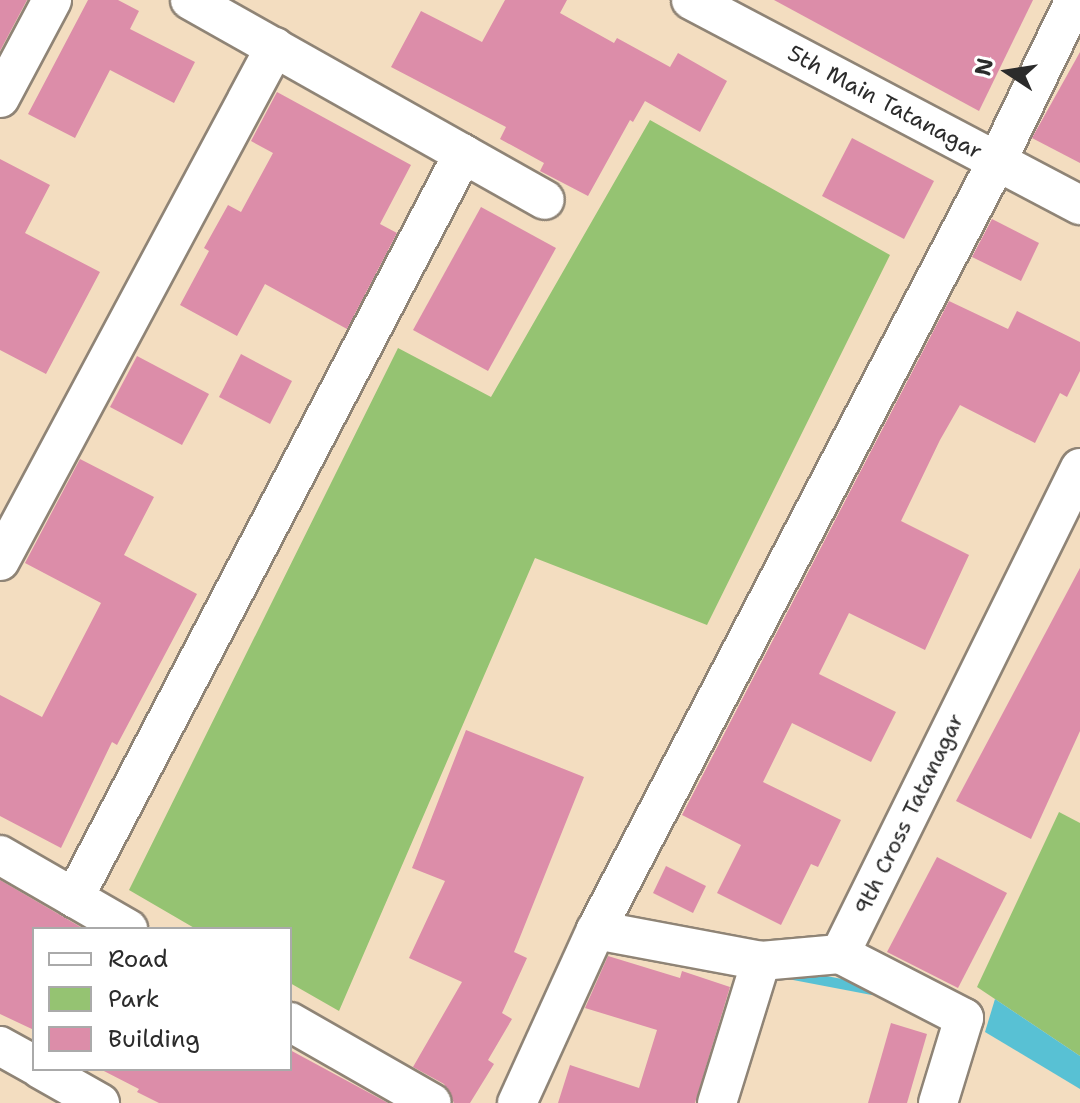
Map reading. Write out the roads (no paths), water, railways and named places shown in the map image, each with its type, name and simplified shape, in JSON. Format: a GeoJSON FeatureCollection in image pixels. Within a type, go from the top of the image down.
{"type":"FeatureCollection","features":[{"type":"Feature","properties":{"kind":"street"},"geometry":{"type":"LineString","coordinates":[[0,98],[52,0]]}},
{"type":"Feature","properties":{"kind":"street"},"geometry":{"type":"LineString","coordinates":[[190,0],[545,200]]}},
{"type":"Feature","properties":{"kind":"street","name":"5th Main Tatanagar"},"geometry":{"type":"LineString","coordinates":[[691,0],[1080,205]]}},
{"type":"Feature","properties":{"kind":"street"},"geometry":{"type":"LineString","coordinates":[[517,1103],[596,930],[997,161],[1075,0]]}},
{"type":"Feature","properties":{"kind":"street"},"geometry":{"type":"LineString","coordinates":[[0,561],[275,47]]}},
{"type":"Feature","properties":{"kind":"street"},"geometry":{"type":"LineString","coordinates":[[74,898],[463,154]]}},
{"type":"Feature","properties":{"kind":"street","name":"9th Cross Tatanagar"},"geometry":{"type":"LineString","coordinates":[[840,954],[1080,468]]}},
{"type":"Feature","properties":{"kind":"street"},"geometry":{"type":"LineString","coordinates":[[0,855],[125,927]]}},
{"type":"Feature","properties":{"kind":"street"},"geometry":{"type":"LineString","coordinates":[[596,930],[761,961],[840,954],[964,1018],[938,1103]]}},
{"type":"Feature","properties":{"kind":"street"},"geometry":{"type":"LineString","coordinates":[[717,1103],[761,961]]}},
{"type":"Feature","properties":{"kind":"street"},"geometry":{"type":"LineString","coordinates":[[292,1023],[432,1103]]}},
{"type":"Feature","properties":{"kind":"street"},"geometry":{"type":"LineString","coordinates":[[0,1046],[32,1064]]}},
{"type":"Feature","properties":{"kind":"street"},"geometry":{"type":"LineString","coordinates":[[44,1071],[100,1103]]}},
{"type":"Feature","properties":{"kind":"water"},"geometry":{"type":"Polygon","coordinates":[[[995,999],[1080,1056],[1080,1089],[985,1032],[995,999]]]}},
{"type":"Feature","properties":{"kind":"waterway"},"geometry":{"type":"LineString","coordinates":[[794,975],[873,990]]}}]}
